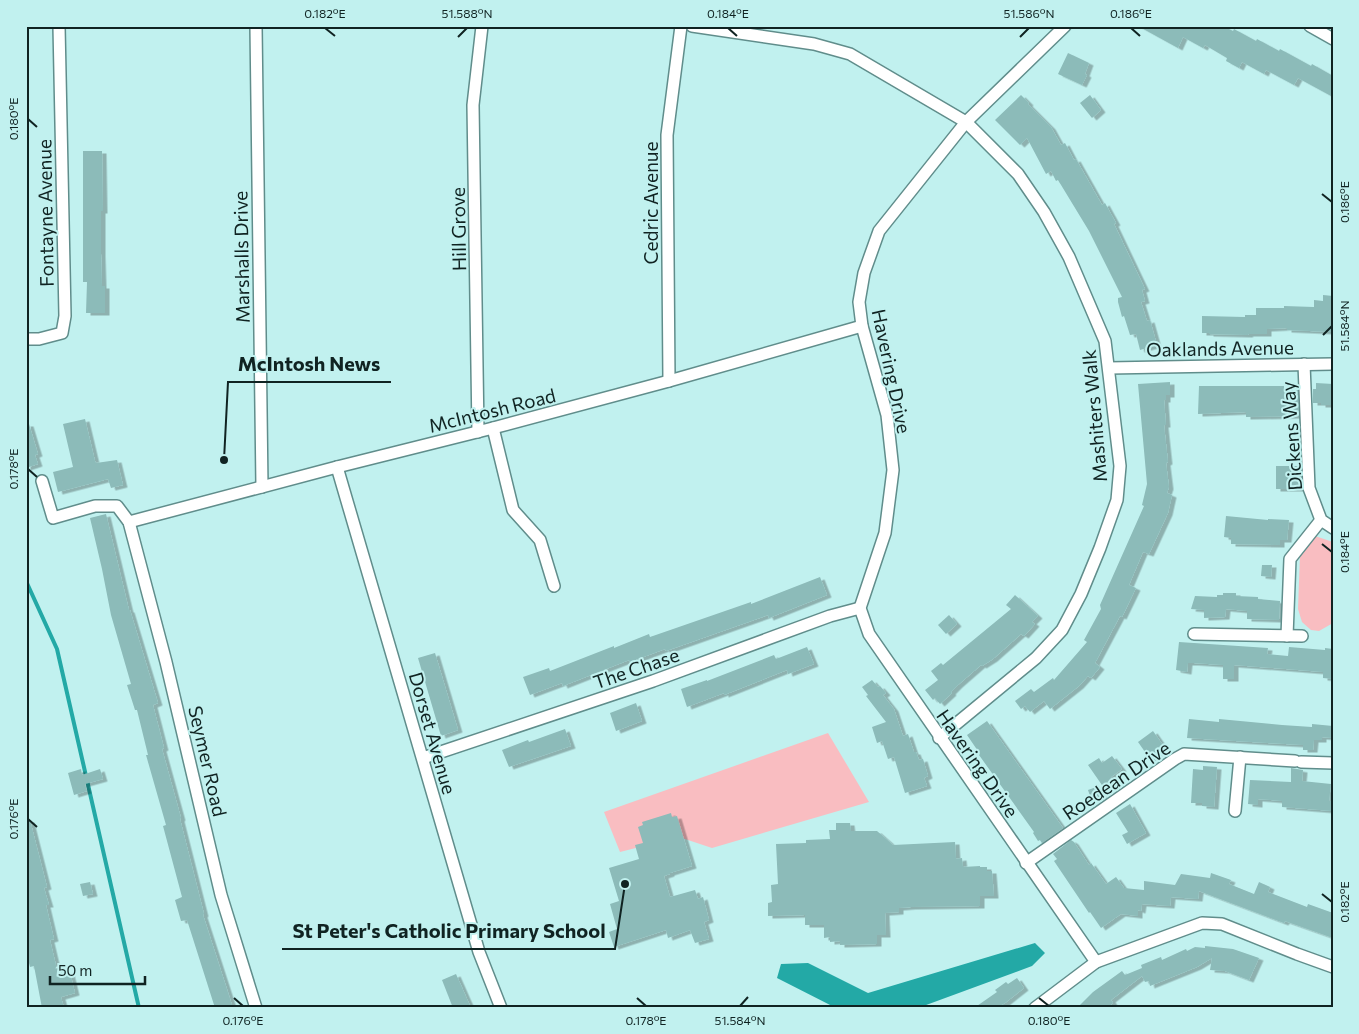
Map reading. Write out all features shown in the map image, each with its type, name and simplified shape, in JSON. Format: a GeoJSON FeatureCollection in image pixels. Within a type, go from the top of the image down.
{"type":"FeatureCollection","features":[{"type":"Feature","properties":{"kind":"street","name":"Fontayne Avenue"},"geometry":{"type":"LineString","coordinates":[[26,339],[39,339],[62,332],[65,316],[59,26]]}},
{"type":"Feature","properties":{"kind":"street","name":"Marshalls Drive"},"geometry":{"type":"LineString","coordinates":[[256,26],[262,487]]}},
{"type":"Feature","properties":{"kind":"street","name":"Hill Grove"},"geometry":{"type":"LineString","coordinates":[[478,432],[473,104],[482,26]]}},
{"type":"Feature","properties":{"kind":"street","name":"Cedric Avenue"},"geometry":{"type":"LineString","coordinates":[[669,381],[667,135],[681,26]]}},
{"type":"Feature","properties":{"kind":"street","name":"Mashiters Walk"},"geometry":{"type":"LineString","coordinates":[[692,26],[814,44],[850,54],[966,122],[1018,174],[1044,212],[1069,257],[1105,341],[1120,466],[1117,500],[1081,594],[1062,630],[1036,658],[939,738]]}},
{"type":"Feature","properties":{"kind":"street","name":"Havering Drive"},"geometry":{"type":"LineString","coordinates":[[1065,26],[966,122],[879,231],[864,273],[859,302],[862,326],[887,415],[893,470],[885,533],[860,608],[869,634],[939,738],[1096,962]]}},
{"type":"Feature","properties":{"kind":"street"},"geometry":{"type":"LineString","coordinates":[[1310,26],[1333,39]]}},
{"type":"Feature","properties":{"kind":"street","name":"McIntosh Road"},"geometry":{"type":"LineString","coordinates":[[129,522],[669,381],[862,326]]}},
{"type":"Feature","properties":{"kind":"street","name":"Dickens Way"},"geometry":{"type":"LineString","coordinates":[[1304,364],[1309,488],[1321,520]]}},
{"type":"Feature","properties":{"kind":"street","name":"Oaklands Avenue"},"geometry":{"type":"LineString","coordinates":[[1109,368],[1333,364]]}},
{"type":"Feature","properties":{"kind":"street"},"geometry":{"type":"LineString","coordinates":[[493,428],[513,510],[540,540],[554,586]]}},
{"type":"Feature","properties":{"kind":"street","name":"Dorset Avenue"},"geometry":{"type":"LineString","coordinates":[[337,467],[478,952],[501,1008]]}},
{"type":"Feature","properties":{"kind":"street"},"geometry":{"type":"LineString","coordinates":[[42,481],[53,518],[95,506],[117,506],[129,522]]}},
{"type":"Feature","properties":{"kind":"street"},"geometry":{"type":"LineString","coordinates":[[1287,636],[1290,559],[1321,520],[1333,528]]}},
{"type":"Feature","properties":{"kind":"street","name":"Seymer Road"},"geometry":{"type":"LineString","coordinates":[[129,522],[166,662],[221,895],[256,1008]]}},
{"type":"Feature","properties":{"kind":"street","name":"The Chase"},"geometry":{"type":"LineString","coordinates":[[423,758],[653,681],[830,616],[860,608]]}},
{"type":"Feature","properties":{"kind":"street"},"geometry":{"type":"LineString","coordinates":[[1194,634],[1302,636]]}},
{"type":"Feature","properties":{"kind":"street","name":"Roedean Drive"},"geometry":{"type":"LineString","coordinates":[[1026,863],[1184,754],[1333,763]]}},
{"type":"Feature","properties":{"kind":"street"},"geometry":{"type":"LineString","coordinates":[[1235,811],[1240,757]]}},
{"type":"Feature","properties":{"kind":"street"},"geometry":{"type":"LineString","coordinates":[[1035,1008],[1096,962],[1202,923],[1222,924],[1333,967]]}},
{"type":"Feature","properties":{"kind":"shaded area"},"geometry":{"type":"Polygon","coordinates":[[[1315,536],[1333,542],[1333,623],[1319,631],[1311,630],[1302,622],[1298,609],[1300,555],[1315,536]]]}},
{"type":"Feature","properties":{"kind":"shaded area"},"geometry":{"type":"Polygon","coordinates":[[[828,733],[869,802],[712,848],[679,837],[620,852],[604,812],[828,733]]]}},
{"type":"Feature","properties":{"kind":"water"},"geometry":{"type":"Polygon","coordinates":[[[1035,943],[1045,953],[1032,966],[918,1008],[836,1008],[777,978],[781,964],[808,963],[868,993],[1035,943]]]}},
{"type":"Feature","properties":{"kind":"building"},"geometry":{"type":"Polygon","coordinates":[[[1138,26],[1223,26],[1233,31],[1234,29],[1279,51],[1280,49],[1311,66],[1312,64],[1333,76],[1333,97],[1298,78],[1294,85],[1266,70],[1264,74],[1242,62],[1239,68],[1226,61],[1227,58],[1205,45],[1203,48],[1183,37],[1178,48],[1138,26]]]}},
{"type":"Feature","properties":{"kind":"building"},"geometry":{"type":"Polygon","coordinates":[[[1068,53],[1089,63],[1085,74],[1087,75],[1082,85],[1058,74],[1068,53]]]}},
{"type":"Feature","properties":{"kind":"building"},"geometry":{"type":"Polygon","coordinates":[[[1021,95],[1051,127],[1061,145],[1065,143],[1102,205],[1105,203],[1116,223],[1114,224],[1145,289],[1142,290],[1145,301],[1141,302],[1147,321],[1150,320],[1157,345],[1140,350],[1136,334],[1130,335],[1124,316],[1122,317],[1118,298],[1122,297],[1089,231],[1058,180],[1056,181],[1051,171],[1046,174],[1027,138],[1020,145],[995,120],[1021,95]]]}},
{"type":"Feature","properties":{"kind":"building"},"geometry":{"type":"Polygon","coordinates":[[[1090,95],[1101,110],[1092,118],[1080,103],[1090,95]]]}},
{"type":"Feature","properties":{"kind":"building"},"geometry":{"type":"Polygon","coordinates":[[[83,151],[102,151],[103,211],[101,211],[101,254],[102,286],[105,286],[105,313],[86,313],[87,282],[83,282],[83,151]]]}},
{"type":"Feature","properties":{"kind":"building"},"geometry":{"type":"Polygon","coordinates":[[[1323,295],[1333,296],[1333,332],[1287,330],[1287,328],[1267,329],[1267,334],[1202,333],[1202,316],[1245,317],[1245,315],[1256,315],[1256,308],[1284,308],[1284,306],[1314,307],[1314,300],[1323,301],[1323,295]]]}},
{"type":"Feature","properties":{"kind":"building"},"geometry":{"type":"Polygon","coordinates":[[[1170,382],[1170,395],[1166,395],[1166,400],[1164,400],[1166,425],[1164,425],[1168,462],[1166,463],[1169,487],[1167,493],[1172,495],[1168,513],[1149,554],[1143,552],[1129,585],[1136,588],[1122,617],[1120,616],[1095,663],[1100,667],[1091,678],[1088,676],[1079,686],[1050,709],[1044,701],[1030,712],[1025,706],[1021,709],[1015,701],[1031,689],[1034,692],[1053,678],[1054,680],[1087,642],[1084,640],[1101,609],[1100,605],[1144,506],[1142,505],[1147,484],[1138,384],[1170,382]]]}},
{"type":"Feature","properties":{"kind":"building"},"geometry":{"type":"Polygon","coordinates":[[[1316,383],[1333,384],[1333,405],[1313,403],[1313,389],[1316,389],[1316,383]]]}},
{"type":"Feature","properties":{"kind":"building"},"geometry":{"type":"Polygon","coordinates":[[[1199,386],[1284,386],[1284,390],[1298,390],[1299,416],[1246,417],[1246,412],[1198,414],[1199,386]]]}},
{"type":"Feature","properties":{"kind":"building"},"geometry":{"type":"Polygon","coordinates":[[[85,419],[96,463],[117,460],[123,485],[111,488],[108,479],[58,492],[53,472],[73,467],[63,424],[85,419]]]}},
{"type":"Feature","properties":{"kind":"building"},"geometry":{"type":"Polygon","coordinates":[[[26,424],[29,424],[38,454],[35,455],[38,464],[26,468],[26,424]]]}},
{"type":"Feature","properties":{"kind":"building"},"geometry":{"type":"Polygon","coordinates":[[[1276,466],[1299,466],[1299,489],[1276,489],[1276,466]]]}},
{"type":"Feature","properties":{"kind":"building"},"geometry":{"type":"Polygon","coordinates":[[[106,514],[129,610],[158,703],[153,705],[164,748],[162,749],[181,818],[203,915],[233,1008],[215,1008],[187,920],[181,921],[175,900],[182,897],[163,826],[166,825],[146,755],[148,755],[137,710],[135,710],[127,685],[131,684],[111,615],[90,518],[106,514]]]}},
{"type":"Feature","properties":{"kind":"building"},"geometry":{"type":"Polygon","coordinates":[[[1226,516],[1289,520],[1287,540],[1280,540],[1280,545],[1231,544],[1231,538],[1224,537],[1226,516]]]}},
{"type":"Feature","properties":{"kind":"building"},"geometry":{"type":"Polygon","coordinates":[[[1262,565],[1272,565],[1271,577],[1261,576],[1262,565]]]}},
{"type":"Feature","properties":{"kind":"building"},"geometry":{"type":"Polygon","coordinates":[[[820,577],[827,595],[769,618],[768,615],[666,651],[665,649],[630,662],[629,660],[563,686],[562,683],[530,695],[523,677],[549,668],[550,671],[649,634],[650,637],[751,602],[751,604],[820,577]]]}},
{"type":"Feature","properties":{"kind":"building"},"geometry":{"type":"Polygon","coordinates":[[[1223,593],[1236,593],[1236,596],[1280,601],[1279,620],[1247,619],[1247,611],[1226,609],[1225,617],[1204,618],[1204,610],[1191,609],[1195,596],[1217,597],[1217,595],[1223,595],[1223,593]]]}},
{"type":"Feature","properties":{"kind":"building"},"geometry":{"type":"Polygon","coordinates":[[[1015,595],[1038,616],[1032,622],[1035,624],[1024,636],[1021,634],[993,659],[981,665],[940,704],[935,698],[933,700],[925,690],[938,680],[931,671],[941,663],[943,665],[1011,609],[1006,605],[1015,595]]]}},
{"type":"Feature","properties":{"kind":"building"},"geometry":{"type":"Polygon","coordinates":[[[949,615],[957,624],[946,634],[938,625],[949,615]]]}},
{"type":"Feature","properties":{"kind":"building"},"geometry":{"type":"Polygon","coordinates":[[[1179,642],[1268,648],[1267,654],[1288,656],[1289,647],[1333,649],[1333,679],[1323,678],[1323,672],[1234,665],[1234,679],[1223,679],[1223,665],[1188,663],[1187,672],[1176,670],[1179,642]]]}},
{"type":"Feature","properties":{"kind":"building"},"geometry":{"type":"Polygon","coordinates":[[[807,647],[814,664],[788,674],[787,670],[724,695],[724,693],[687,707],[681,689],[774,655],[776,659],[807,647]]]}},
{"type":"Feature","properties":{"kind":"building"},"geometry":{"type":"Polygon","coordinates":[[[435,653],[458,730],[441,736],[418,658],[435,653]]]}},
{"type":"Feature","properties":{"kind":"building"},"geometry":{"type":"Polygon","coordinates":[[[872,680],[886,693],[883,695],[894,709],[903,736],[908,734],[914,752],[916,752],[919,760],[923,759],[928,776],[924,778],[927,786],[905,793],[894,757],[888,759],[882,741],[877,743],[872,727],[886,722],[866,696],[868,695],[862,687],[872,680]]]}},
{"type":"Feature","properties":{"kind":"building"},"geometry":{"type":"Polygon","coordinates":[[[636,703],[642,721],[616,731],[610,713],[636,703]]]}},
{"type":"Feature","properties":{"kind":"building"},"geometry":{"type":"Polygon","coordinates":[[[1189,719],[1219,722],[1219,719],[1312,727],[1312,724],[1333,726],[1333,738],[1322,737],[1322,740],[1314,740],[1313,750],[1303,750],[1303,745],[1187,738],[1189,719]]]}},
{"type":"Feature","properties":{"kind":"building"},"geometry":{"type":"Polygon","coordinates":[[[987,721],[1063,828],[1042,843],[1040,840],[1038,841],[1034,832],[967,735],[987,721]]]}},
{"type":"Feature","properties":{"kind":"building"},"geometry":{"type":"Polygon","coordinates":[[[565,729],[571,746],[509,767],[502,750],[565,729]]]}},
{"type":"Feature","properties":{"kind":"building"},"geometry":{"type":"Polygon","coordinates":[[[1153,731],[1165,748],[1150,759],[1138,742],[1153,731]]]}},
{"type":"Feature","properties":{"kind":"building"},"geometry":{"type":"Polygon","coordinates":[[[1112,756],[1122,769],[1111,777],[1114,781],[1104,788],[1088,765],[1099,758],[1102,763],[1112,756]]]}},
{"type":"Feature","properties":{"kind":"building"},"geometry":{"type":"Polygon","coordinates":[[[1203,766],[1217,767],[1214,807],[1202,806],[1202,803],[1191,803],[1193,769],[1203,770],[1203,766]]]}},
{"type":"Feature","properties":{"kind":"building"},"geometry":{"type":"Polygon","coordinates":[[[1291,768],[1303,770],[1302,781],[1331,784],[1329,801],[1333,801],[1333,811],[1282,807],[1282,801],[1271,800],[1258,799],[1258,805],[1248,804],[1250,780],[1291,782],[1291,768]]]}},
{"type":"Feature","properties":{"kind":"building"},"geometry":{"type":"Polygon","coordinates":[[[81,769],[82,775],[100,769],[103,779],[85,784],[87,791],[74,795],[68,773],[81,769]]]}},
{"type":"Feature","properties":{"kind":"building"},"geometry":{"type":"Polygon","coordinates":[[[1099,786],[1102,796],[1091,799],[1088,790],[1099,786]]]}},
{"type":"Feature","properties":{"kind":"building"},"geometry":{"type":"Polygon","coordinates":[[[1130,804],[1146,833],[1127,844],[1122,835],[1128,832],[1116,813],[1130,804]]]}},
{"type":"Feature","properties":{"kind":"building"},"geometry":{"type":"Polygon","coordinates":[[[671,813],[672,817],[677,816],[692,866],[664,876],[670,897],[695,890],[698,899],[703,897],[709,920],[704,922],[709,939],[695,943],[690,930],[668,938],[666,930],[614,947],[609,932],[617,929],[610,904],[619,901],[609,868],[639,859],[635,845],[643,843],[638,827],[643,825],[642,822],[671,813]]]}},
{"type":"Feature","properties":{"kind":"building"},"geometry":{"type":"Polygon","coordinates":[[[26,820],[30,820],[47,887],[44,888],[49,905],[46,905],[54,939],[50,940],[58,974],[70,972],[75,993],[61,997],[64,1008],[42,1008],[34,966],[30,967],[26,951],[26,938],[28,937],[26,928],[26,820]]]}},
{"type":"Feature","properties":{"kind":"building"},"geometry":{"type":"Polygon","coordinates":[[[836,823],[850,823],[851,831],[877,831],[893,845],[955,842],[956,859],[962,858],[963,867],[980,866],[987,867],[987,871],[992,871],[994,896],[980,896],[980,906],[911,907],[899,908],[899,912],[885,913],[886,935],[877,935],[877,944],[840,945],[840,941],[830,942],[830,937],[824,938],[824,925],[805,925],[805,915],[768,916],[768,903],[772,902],[771,885],[778,884],[776,844],[806,843],[806,840],[830,839],[829,830],[836,830],[836,823]]]}},
{"type":"Feature","properties":{"kind":"building"},"geometry":{"type":"Polygon","coordinates":[[[1071,840],[1106,884],[1116,877],[1124,888],[1144,890],[1144,881],[1175,885],[1181,874],[1210,878],[1211,873],[1231,880],[1229,884],[1254,894],[1259,882],[1270,887],[1268,892],[1307,907],[1308,904],[1333,913],[1333,938],[1285,921],[1284,923],[1199,891],[1198,899],[1171,897],[1170,906],[1142,904],[1141,911],[1138,910],[1138,916],[1121,914],[1101,928],[1054,861],[1057,859],[1053,854],[1071,840]]]}},
{"type":"Feature","properties":{"kind":"building"},"geometry":{"type":"Polygon","coordinates":[[[90,882],[93,894],[83,896],[80,884],[90,882]]]}},
{"type":"Feature","properties":{"kind":"building"},"geometry":{"type":"Polygon","coordinates":[[[1205,946],[1233,949],[1259,958],[1249,980],[1225,971],[1210,970],[1212,958],[1197,967],[1150,986],[1149,981],[1145,982],[1142,976],[1111,1000],[1113,1003],[1107,1008],[1077,1008],[1093,992],[1122,971],[1125,975],[1142,968],[1141,965],[1161,957],[1162,960],[1186,949],[1187,951],[1195,947],[1205,948],[1205,946]]]}},
{"type":"Feature","properties":{"kind":"building"},"geometry":{"type":"Polygon","coordinates":[[[456,974],[471,1008],[453,1008],[442,980],[456,974]]]}},
{"type":"Feature","properties":{"kind":"building"},"geometry":{"type":"Polygon","coordinates":[[[1017,978],[1024,988],[1005,1003],[996,1008],[974,1008],[997,992],[995,990],[1006,982],[1008,984],[1017,978]]]}},
{"type":"Feature","properties":{"kind":"waterway"},"geometry":{"type":"LineString","coordinates":[[26,581],[57,649],[139,1008]]}},
{"type":"Feature","properties":{"kind":"place","name":"McIntosh News"},"geometry":{"type":"Point","coordinates":[224,460]}},
{"type":"Feature","properties":{"kind":"place","name":"St Peter's Catholic Primary School"},"geometry":{"type":"Point","coordinates":[625,884]}}]}
